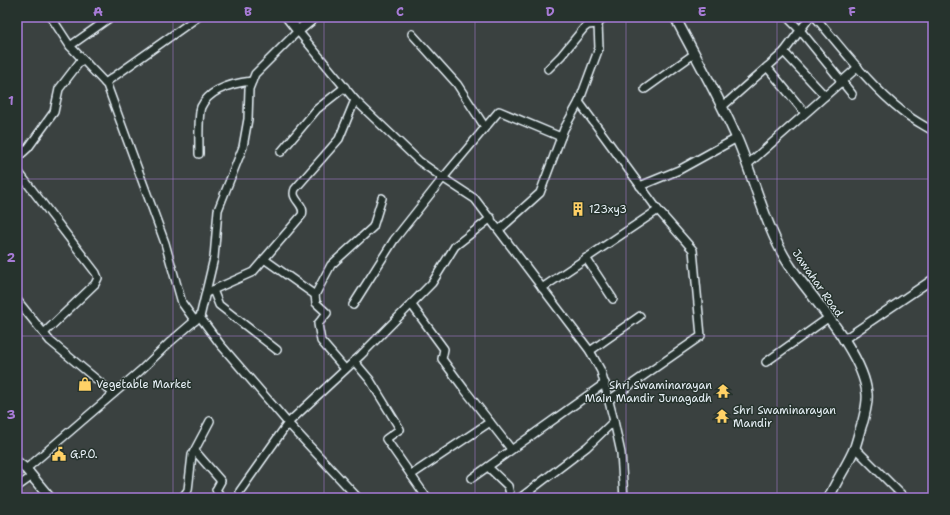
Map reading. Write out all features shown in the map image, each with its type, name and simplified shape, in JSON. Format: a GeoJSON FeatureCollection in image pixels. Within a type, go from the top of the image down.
{"type":"FeatureCollection","features":[{"type":"Feature","properties":{"kind":"street"},"geometry":{"type":"LineString","coordinates":[[51,17],[70,46],[105,83],[166,243],[182,303],[220,344],[288,423],[358,498]]}},
{"type":"Feature","properties":{"kind":"street"},"geometry":{"type":"LineString","coordinates":[[70,46],[111,17]]}},
{"type":"Feature","properties":{"kind":"street"},"geometry":{"type":"LineString","coordinates":[[105,83],[198,17]]}},
{"type":"Feature","properties":{"kind":"street"},"geometry":{"type":"LineString","coordinates":[[287,17],[355,100],[419,161],[475,199],[491,218],[590,351],[601,371],[614,421],[621,453],[624,498]]}},
{"type":"Feature","properties":{"kind":"street"},"geometry":{"type":"LineString","coordinates":[[17,486],[28,473],[113,393],[140,371],[197,319],[206,293],[214,258],[218,210],[243,147],[248,119],[249,88],[255,74],[298,31],[315,17]]}},
{"type":"Feature","properties":{"kind":"street"},"geometry":{"type":"LineString","coordinates":[[499,230],[540,193],[564,129],[579,102],[599,48],[598,24],[604,17]]}},
{"type":"Feature","properties":{"kind":"street","name":"Jawahar Road"},"geometry":{"type":"LineString","coordinates":[[675,17],[737,138],[748,164],[771,230],[779,247],[791,267],[843,340],[862,372],[867,394],[866,407],[855,448],[829,498]]}},
{"type":"Feature","properties":{"kind":"street"},"geometry":{"type":"LineString","coordinates":[[787,17],[800,30],[852,94]]}},
{"type":"Feature","properties":{"kind":"street"},"geometry":{"type":"LineString","coordinates":[[722,107],[784,52],[810,17]]}},
{"type":"Feature","properties":{"kind":"street"},"geometry":{"type":"LineString","coordinates":[[815,17],[888,99],[903,112],[933,131]]}},
{"type":"Feature","properties":{"kind":"street"},"geometry":{"type":"LineString","coordinates":[[548,69],[584,28],[588,25],[598,24]]}},
{"type":"Feature","properties":{"kind":"street"},"geometry":{"type":"LineString","coordinates":[[412,34],[457,84],[485,127]]}},
{"type":"Feature","properties":{"kind":"street"},"geometry":{"type":"LineString","coordinates":[[784,52],[825,96]]}},
{"type":"Feature","properties":{"kind":"street"},"geometry":{"type":"LineString","coordinates":[[645,89],[694,54]]}},
{"type":"Feature","properties":{"kind":"street"},"geometry":{"type":"LineString","coordinates":[[17,158],[28,148],[54,112],[59,89],[82,59]]}},
{"type":"Feature","properties":{"kind":"street"},"geometry":{"type":"LineString","coordinates":[[767,67],[806,113]]}},
{"type":"Feature","properties":{"kind":"street"},"geometry":{"type":"LineString","coordinates":[[748,164],[858,67]]}},
{"type":"Feature","properties":{"kind":"street"},"geometry":{"type":"LineString","coordinates":[[199,154],[201,106],[214,92],[220,88],[239,82],[252,81]]}},
{"type":"Feature","properties":{"kind":"street"},"geometry":{"type":"LineString","coordinates":[[281,152],[317,109],[345,88]]}},
{"type":"Feature","properties":{"kind":"street"},"geometry":{"type":"LineString","coordinates":[[206,293],[253,272],[302,215],[304,211],[294,196],[294,189],[339,139],[355,100]]}},
{"type":"Feature","properties":{"kind":"street"},"geometry":{"type":"LineString","coordinates":[[579,102],[658,210],[693,250],[701,336],[609,400]]}},
{"type":"Feature","properties":{"kind":"street"},"geometry":{"type":"LineString","coordinates":[[353,305],[394,240],[442,178],[499,111],[561,137]]}},
{"type":"Feature","properties":{"kind":"street"},"geometry":{"type":"LineString","coordinates":[[640,186],[679,170],[737,138]]}},
{"type":"Feature","properties":{"kind":"street"},"geometry":{"type":"LineString","coordinates":[[17,170],[96,273],[98,278],[95,284],[44,334]]}},
{"type":"Feature","properties":{"kind":"street"},"geometry":{"type":"LineString","coordinates":[[345,369],[321,341],[318,324],[327,313],[316,303],[315,295],[331,265],[373,227],[382,198]]}},
{"type":"Feature","properties":{"kind":"street"},"geometry":{"type":"LineString","coordinates":[[542,288],[658,210]]}},
{"type":"Feature","properties":{"kind":"street"},"geometry":{"type":"LineString","coordinates":[[240,491],[288,423],[354,361],[432,283],[455,246],[491,218]]}},
{"type":"Feature","properties":{"kind":"street"},"geometry":{"type":"LineString","coordinates":[[586,258],[613,299]]}},
{"type":"Feature","properties":{"kind":"street"},"geometry":{"type":"LineString","coordinates":[[264,259],[315,295]]}},
{"type":"Feature","properties":{"kind":"street"},"geometry":{"type":"LineString","coordinates":[[843,340],[933,279]]}},
{"type":"Feature","properties":{"kind":"street"},"geometry":{"type":"LineString","coordinates":[[213,290],[219,304],[277,350]]}},
{"type":"Feature","properties":{"kind":"street"},"geometry":{"type":"LineString","coordinates":[[17,300],[50,340],[113,393]]}},
{"type":"Feature","properties":{"kind":"street"},"geometry":{"type":"LineString","coordinates":[[412,304],[444,349],[442,359],[511,449]]}},
{"type":"Feature","properties":{"kind":"street"},"geometry":{"type":"LineString","coordinates":[[590,351],[640,316]]}},
{"type":"Feature","properties":{"kind":"street"},"geometry":{"type":"LineString","coordinates":[[766,362],[828,318]]}},
{"type":"Feature","properties":{"kind":"street"},"geometry":{"type":"LineString","coordinates":[[354,361],[370,380],[400,429],[386,439],[427,498]]}},
{"type":"Feature","properties":{"kind":"street"},"geometry":{"type":"LineString","coordinates":[[472,478],[605,383]]}},
{"type":"Feature","properties":{"kind":"street"},"geometry":{"type":"LineString","coordinates":[[182,498],[188,490],[192,455],[210,421]]}},
{"type":"Feature","properties":{"kind":"street"},"geometry":{"type":"LineString","coordinates":[[520,498],[587,447],[614,421]]}},
{"type":"Feature","properties":{"kind":"street"},"geometry":{"type":"LineString","coordinates":[[411,475],[490,422]]}},
{"type":"Feature","properties":{"kind":"street"},"geometry":{"type":"LineString","coordinates":[[855,448],[905,498]]}},
{"type":"Feature","properties":{"kind":"street"},"geometry":{"type":"LineString","coordinates":[[195,451],[221,481],[216,490],[222,498]]}},
{"type":"Feature","properties":{"kind":"street"},"geometry":{"type":"LineString","coordinates":[[17,462],[50,498]]}},
{"type":"Feature","properties":{"kind":"street"},"geometry":{"type":"LineString","coordinates":[[488,467],[508,486],[511,498]]}},
{"type":"Feature","properties":{"kind":"shaded area"},"geometry":{"type":"Polygon","coordinates":[[[30,486],[40,498],[17,498],[17,495],[30,486]]]}},
{"type":"Feature","properties":{"kind":"place","name":"123xy3"},"geometry":{"type":"Point","coordinates":[578,209]}},
{"type":"Feature","properties":{"kind":"place","name":"Vegetable Market"},"geometry":{"type":"Point","coordinates":[85,384]}},
{"type":"Feature","properties":{"kind":"place","name":"Shri Swaminarayan Main Mandir Junagadh"},"geometry":{"type":"Point","coordinates":[723,391]}},
{"type":"Feature","properties":{"kind":"place","name":"Shri Swaminarayan Mandir"},"geometry":{"type":"Point","coordinates":[722,416]}},
{"type":"Feature","properties":{"kind":"place","name":"G.P.O."},"geometry":{"type":"Point","coordinates":[59,454]}}]}
